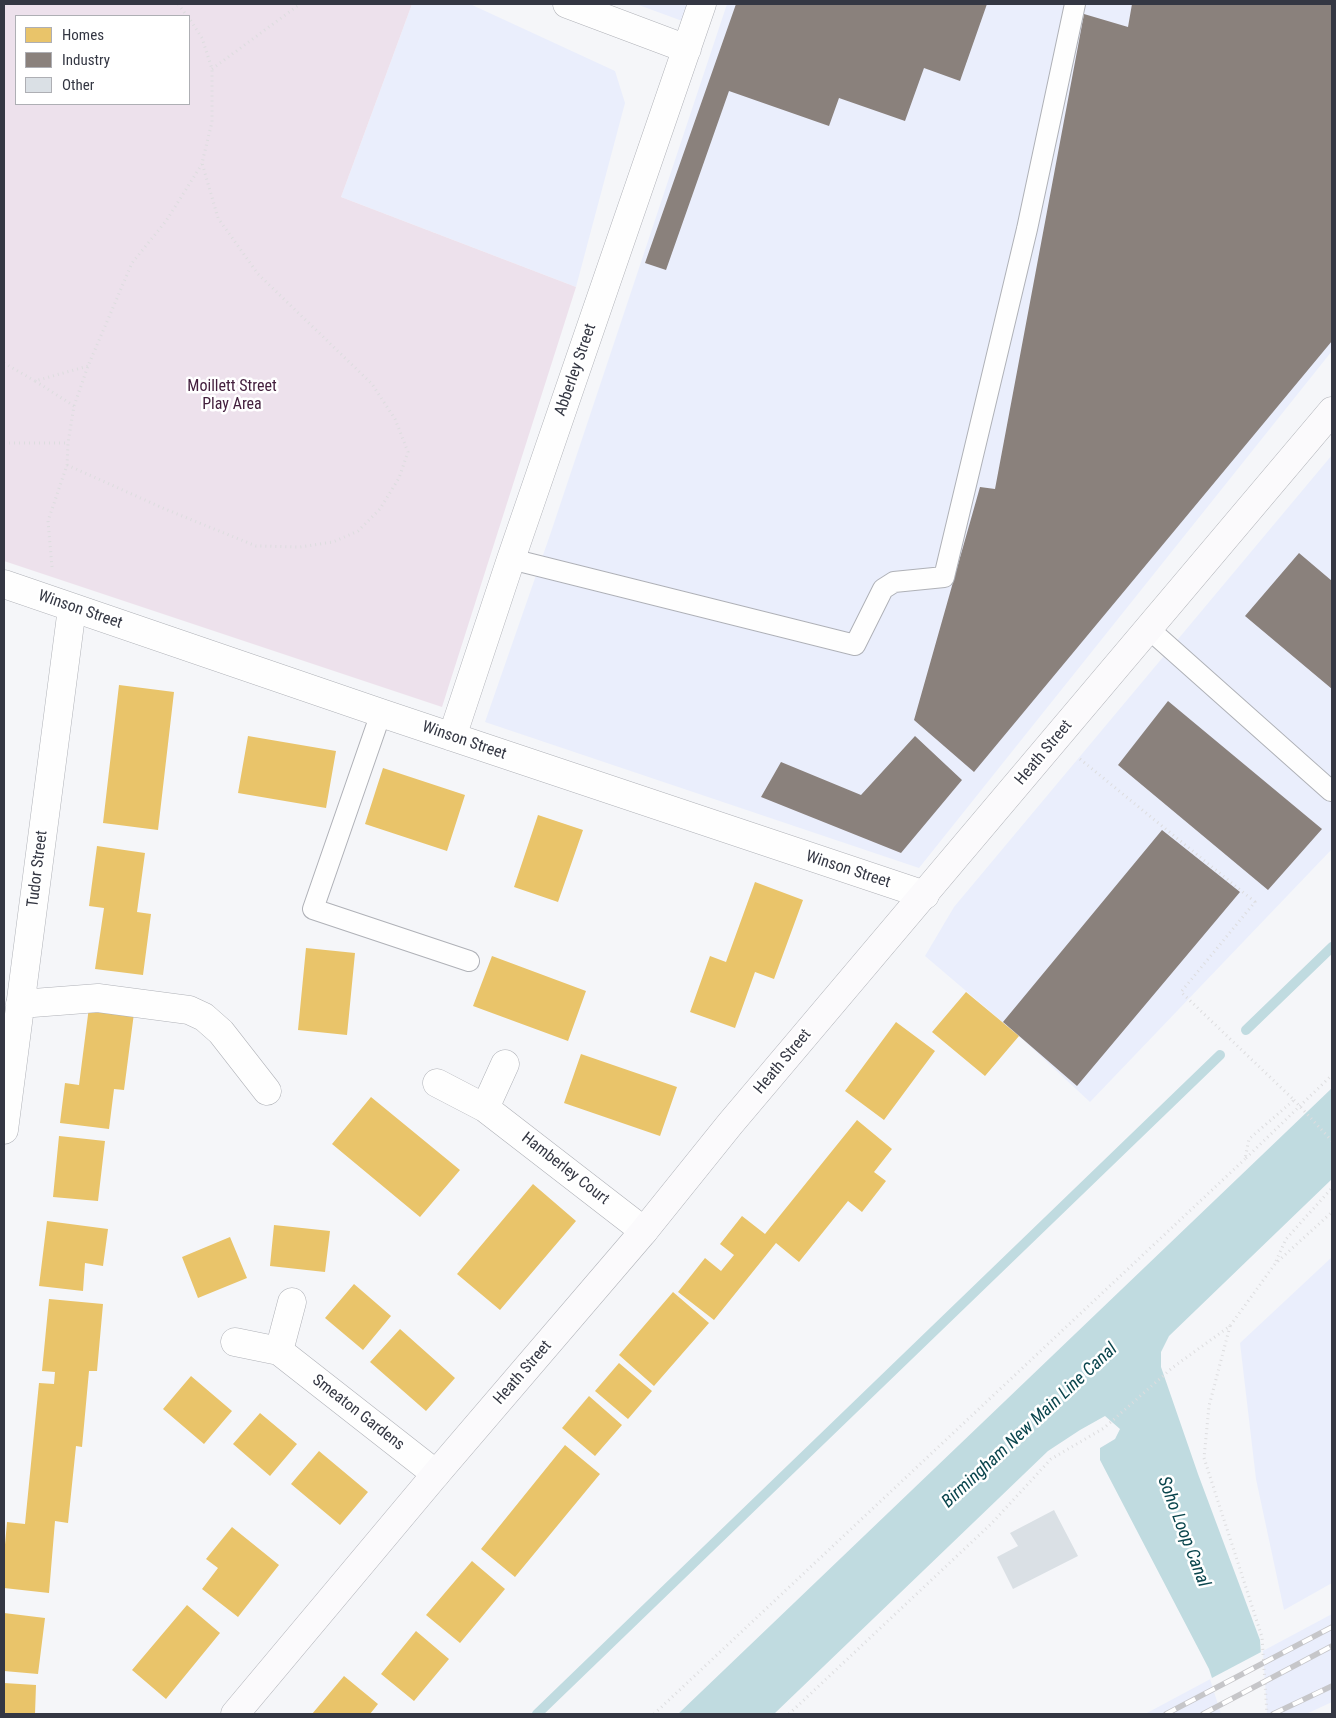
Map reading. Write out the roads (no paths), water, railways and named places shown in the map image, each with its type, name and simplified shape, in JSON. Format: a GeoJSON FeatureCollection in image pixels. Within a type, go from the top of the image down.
{"type":"FeatureCollection","features":[{"type":"Feature","properties":{"kind":"main road","name":"Heath Street"},"geometry":{"type":"LineString","coordinates":[[235,1714],[436,1474],[644,1231],[730,1124],[1332,411]]}},
{"type":"Feature","properties":{"kind":"street"},"geometry":{"type":"LineString","coordinates":[[567,4],[686,49]]}},
{"type":"Feature","properties":{"kind":"street","name":"Abberley Street"},"geometry":{"type":"LineString","coordinates":[[452,737],[511,559],[702,4]]}},
{"type":"Feature","properties":{"kind":"street","name":"Winson Street"},"geometry":{"type":"LineString","coordinates":[[4,584],[452,737],[925,895]]}},
{"type":"Feature","properties":{"kind":"street","name":"Tudor Street"},"geometry":{"type":"LineString","coordinates":[[4,1130],[20,1004],[63,604]]}},
{"type":"Feature","properties":{"kind":"street"},"geometry":{"type":"LineString","coordinates":[[20,1004],[98,998],[189,1010],[204,1017],[221,1032],[267,1091]]}},
{"type":"Feature","properties":{"kind":"street"},"geometry":{"type":"LineString","coordinates":[[485,1108],[505,1064]]}},
{"type":"Feature","properties":{"kind":"street","name":"Hamberley Court"},"geometry":{"type":"LineString","coordinates":[[437,1083],[485,1108],[644,1231]]}},
{"type":"Feature","properties":{"kind":"street"},"geometry":{"type":"LineString","coordinates":[[279,1351],[292,1302]]}},
{"type":"Feature","properties":{"kind":"street","name":"Smeaton Gardens"},"geometry":{"type":"LineString","coordinates":[[235,1342],[279,1351],[436,1474]]}},
{"type":"Feature","properties":{"kind":"lane"},"geometry":{"type":"LineString","coordinates":[[511,559],[855,645],[883,589],[894,582],[944,577],[1027,229],[1075,4]]}},
{"type":"Feature","properties":{"kind":"lane"},"geometry":{"type":"LineString","coordinates":[[1148,629],[1332,791]]}},
{"type":"Feature","properties":{"kind":"lane"},"geometry":{"type":"LineString","coordinates":[[381,713],[313,909],[470,961]]}},
{"type":"Feature","properties":{"kind":"water"},"geometry":{"type":"Polygon","coordinates":[[[1332,1088],[1332,1179],[1169,1336],[1161,1352],[1161,1367],[1198,1474],[1260,1640],[1265,1714],[1224,1714],[1209,1669],[1100,1460],[1100,1448],[1115,1439],[1120,1429],[1105,1416],[1048,1451],[774,1714],[678,1714],[1332,1088]]]}},
{"type":"Feature","properties":{"kind":"waterway"},"geometry":{"type":"LineString","coordinates":[[1246,1030],[1332,947]]}},
{"type":"Feature","properties":{"kind":"waterway"},"geometry":{"type":"LineString","coordinates":[[537,1714],[1220,1055]]}},
{"type":"Feature","properties":{"kind":"railway"},"geometry":{"type":"LineString","coordinates":[[1166,1714],[1332,1627]]}},
{"type":"Feature","properties":{"kind":"railway"},"geometry":{"type":"LineString","coordinates":[[1203,1714],[1332,1646]]}},
{"type":"Feature","properties":{"kind":"railway"},"geometry":{"type":"LineString","coordinates":[[1273,1714],[1332,1686]]}},
{"type":"Feature","properties":{"kind":"park label","name":"Moillett Street Play Area"},"geometry":{"type":"Point","coordinates":[232,396]}},
{"type":"Feature","properties":{"kind":"water label","name":"Birmingham New Main Line Canal"},"geometry":{"type":"Point","coordinates":[1030,1426]}},
{"type":"Feature","properties":{"kind":"water label","name":"Soho Loop Canal"},"geometry":{"type":"Point","coordinates":[1183,1532]}}]}
